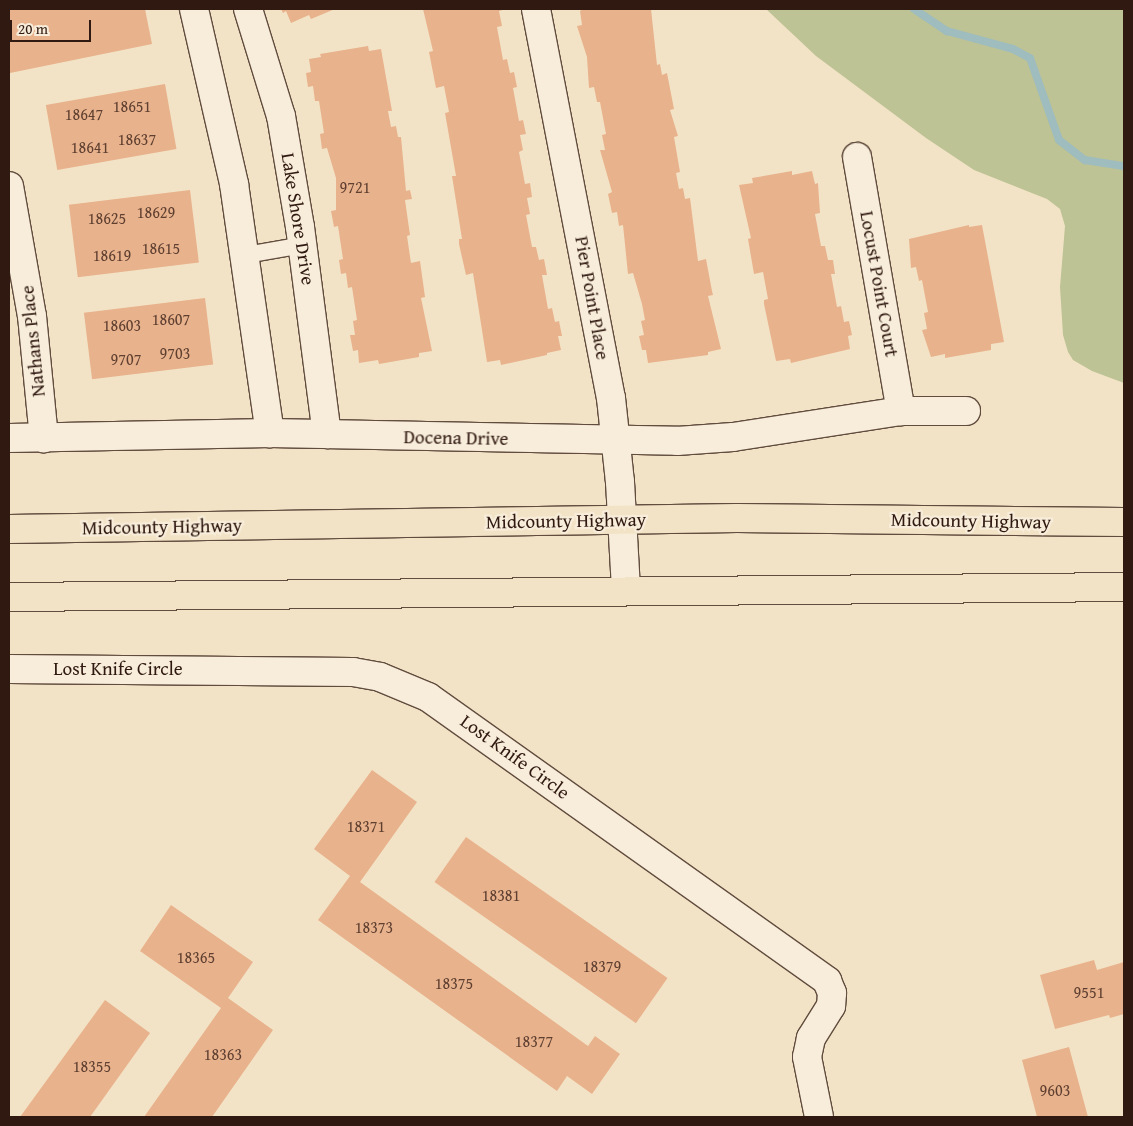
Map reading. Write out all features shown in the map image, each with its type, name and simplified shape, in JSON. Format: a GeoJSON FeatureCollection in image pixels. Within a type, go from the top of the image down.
{"type":"FeatureCollection","features":[{"type":"Feature","properties":{"kind":"main road","name":"Midcounty Highway"},"geometry":{"type":"LineString","coordinates":[[9,529],[747,518],[1124,522]]}},
{"type":"Feature","properties":{"kind":"main road"},"geometry":{"type":"LineString","coordinates":[[9,596],[1124,587]]}},
{"type":"Feature","properties":{"kind":"street"},"geometry":{"type":"LineString","coordinates":[[194,9],[229,158],[246,255],[270,433]]}},
{"type":"Feature","properties":{"kind":"street","name":"Lake Shore Drive"},"geometry":{"type":"LineString","coordinates":[[248,9],[281,116],[303,245],[327,434]]}},
{"type":"Feature","properties":{"kind":"street","name":"Pier Point Place"},"geometry":{"type":"LineString","coordinates":[[536,9],[558,112],[616,441],[623,521],[626,590]]}},
{"type":"Feature","properties":{"kind":"street","name":"Locust Point Court"},"geometry":{"type":"LineString","coordinates":[[857,157],[901,411]]}},
{"type":"Feature","properties":{"kind":"street","name":"Nathans Place"},"geometry":{"type":"LineString","coordinates":[[9,186],[31,308],[44,438]]}},
{"type":"Feature","properties":{"kind":"street","name":"Docena Drive"},"geometry":{"type":"LineString","coordinates":[[9,438],[270,433],[616,441],[733,437],[901,411],[966,411]]}},
{"type":"Feature","properties":{"kind":"street","name":"Lost Knife Circle"},"geometry":{"type":"LineString","coordinates":[[9,669],[353,672],[380,677],[428,697],[827,981],[832,993],[831,1006],[811,1038],[807,1057],[819,1117]]}},
{"type":"Feature","properties":{"kind":"lane"},"geometry":{"type":"LineString","coordinates":[[246,255],[303,245]]}},
{"type":"Feature","properties":{"kind":"green space"},"geometry":{"type":"Polygon","coordinates":[[[766,9],[1124,9],[1124,383],[1092,371],[1073,360],[1068,352],[1063,335],[1060,287],[1065,226],[1060,209],[1047,199],[974,170],[926,138],[816,56],[766,9]]]}},
{"type":"Feature","properties":{"kind":"building"},"geometry":{"type":"Polygon","coordinates":[[[9,9],[145,9],[152,44],[10,73],[9,9]]]}},
{"type":"Feature","properties":{"kind":"building"},"geometry":{"type":"Polygon","coordinates":[[[281,9],[335,9],[311,19],[309,15],[291,23],[286,11],[283,13],[281,9]]]}},
{"type":"Feature","properties":{"kind":"building"},"geometry":{"type":"Polygon","coordinates":[[[423,9],[506,9],[499,11],[502,26],[497,27],[503,60],[507,59],[510,73],[514,72],[517,87],[513,88],[519,121],[523,120],[526,134],[520,135],[523,150],[519,152],[525,184],[530,183],[532,197],[527,198],[530,214],[526,215],[532,247],[536,247],[539,260],[544,259],[547,275],[542,275],[548,309],[552,308],[555,322],[559,321],[562,336],[558,336],[561,350],[501,365],[500,360],[487,362],[473,273],[466,275],[459,244],[459,239],[462,239],[452,176],[456,176],[445,113],[449,112],[444,86],[436,88],[429,52],[433,51],[423,9]]]}},
{"type":"Feature","properties":{"kind":"building"},"geometry":{"type":"Polygon","coordinates":[[[583,9],[651,9],[657,65],[660,64],[662,75],[667,73],[674,109],[670,110],[678,136],[674,137],[680,172],[676,173],[679,189],[683,188],[685,199],[690,198],[698,261],[706,259],[713,295],[708,296],[721,349],[708,352],[708,355],[648,363],[646,350],[642,350],[639,336],[644,335],[641,321],[645,320],[642,304],[633,273],[628,274],[623,225],[619,226],[617,212],[612,213],[608,194],[612,192],[600,150],[605,150],[602,135],[606,134],[600,102],[597,102],[594,87],[589,88],[587,57],[577,26],[582,25],[580,11],[583,9]]]}},
{"type":"Feature","properties":{"kind":"building"},"geometry":{"type":"Polygon","coordinates":[[[368,46],[369,51],[381,49],[392,111],[388,111],[391,127],[396,126],[398,137],[401,137],[406,191],[410,190],[412,199],[405,200],[410,235],[407,236],[411,263],[420,261],[425,297],[421,298],[432,351],[419,353],[419,357],[379,364],[378,360],[359,363],[358,350],[353,351],[350,335],[355,335],[353,321],[357,320],[352,287],[348,288],[346,273],[341,274],[339,260],[343,259],[338,226],[334,227],[331,211],[336,210],[336,178],[327,148],[322,149],[320,134],[324,133],[319,101],[315,101],[313,86],[308,87],[306,73],[311,72],[309,59],[321,57],[320,54],[368,46]]]}},
{"type":"Feature","properties":{"kind":"building"},"geometry":{"type":"Polygon","coordinates":[[[165,84],[176,149],[57,170],[46,105],[165,84]]]}},
{"type":"Feature","properties":{"kind":"building"},"geometry":{"type":"Polygon","coordinates":[[[792,171],[792,175],[812,171],[815,184],[818,183],[820,213],[815,214],[821,246],[825,246],[828,260],[833,260],[835,274],[831,274],[837,307],[841,306],[844,322],[849,321],[852,335],[848,336],[850,349],[791,363],[790,359],[776,361],[764,304],[764,300],[768,299],[763,272],[754,274],[748,239],[751,238],[739,185],[753,183],[752,178],[792,171]]]}},
{"type":"Feature","properties":{"kind":"building"},"geometry":{"type":"Polygon","coordinates":[[[190,190],[199,262],[78,277],[69,205],[190,190]]]}},
{"type":"Feature","properties":{"kind":"building"},"geometry":{"type":"Polygon","coordinates":[[[969,225],[969,227],[982,225],[1004,342],[991,344],[991,350],[945,358],[945,354],[931,357],[922,330],[927,329],[924,313],[928,312],[922,280],[919,281],[916,267],[911,268],[909,239],[969,225]]]}},
{"type":"Feature","properties":{"kind":"building"},"geometry":{"type":"Polygon","coordinates":[[[205,298],[213,365],[92,379],[84,313],[205,298]]]}},
{"type":"Feature","properties":{"kind":"building"},"geometry":{"type":"Polygon","coordinates":[[[372,770],[417,802],[360,882],[588,1046],[595,1036],[620,1054],[592,1094],[567,1076],[557,1091],[318,920],[350,876],[314,849],[372,770]]]}},
{"type":"Feature","properties":{"kind":"building"},"geometry":{"type":"Polygon","coordinates":[[[466,837],[668,978],[636,1023],[434,882],[466,837]]]}},
{"type":"Feature","properties":{"kind":"building"},"geometry":{"type":"Polygon","coordinates":[[[171,905],[253,962],[228,998],[273,1030],[212,1117],[144,1117],[221,1008],[140,951],[171,905]]]}},
{"type":"Feature","properties":{"kind":"building"},"geometry":{"type":"Polygon","coordinates":[[[1094,960],[1097,970],[1124,962],[1124,1014],[1110,1018],[1109,1015],[1055,1029],[1040,975],[1094,960]]]}},
{"type":"Feature","properties":{"kind":"building"},"geometry":{"type":"Polygon","coordinates":[[[105,1000],[150,1033],[90,1117],[20,1117],[105,1000]]]}},
{"type":"Feature","properties":{"kind":"building"},"geometry":{"type":"Polygon","coordinates":[[[1069,1047],[1088,1117],[1037,1117],[1022,1060],[1069,1047]]]}},
{"type":"Feature","properties":{"kind":"waterway"},"geometry":{"type":"LineString","coordinates":[[914,9],[947,31],[1013,49],[1030,58],[1059,140],[1085,160],[1124,166]]}}]}
